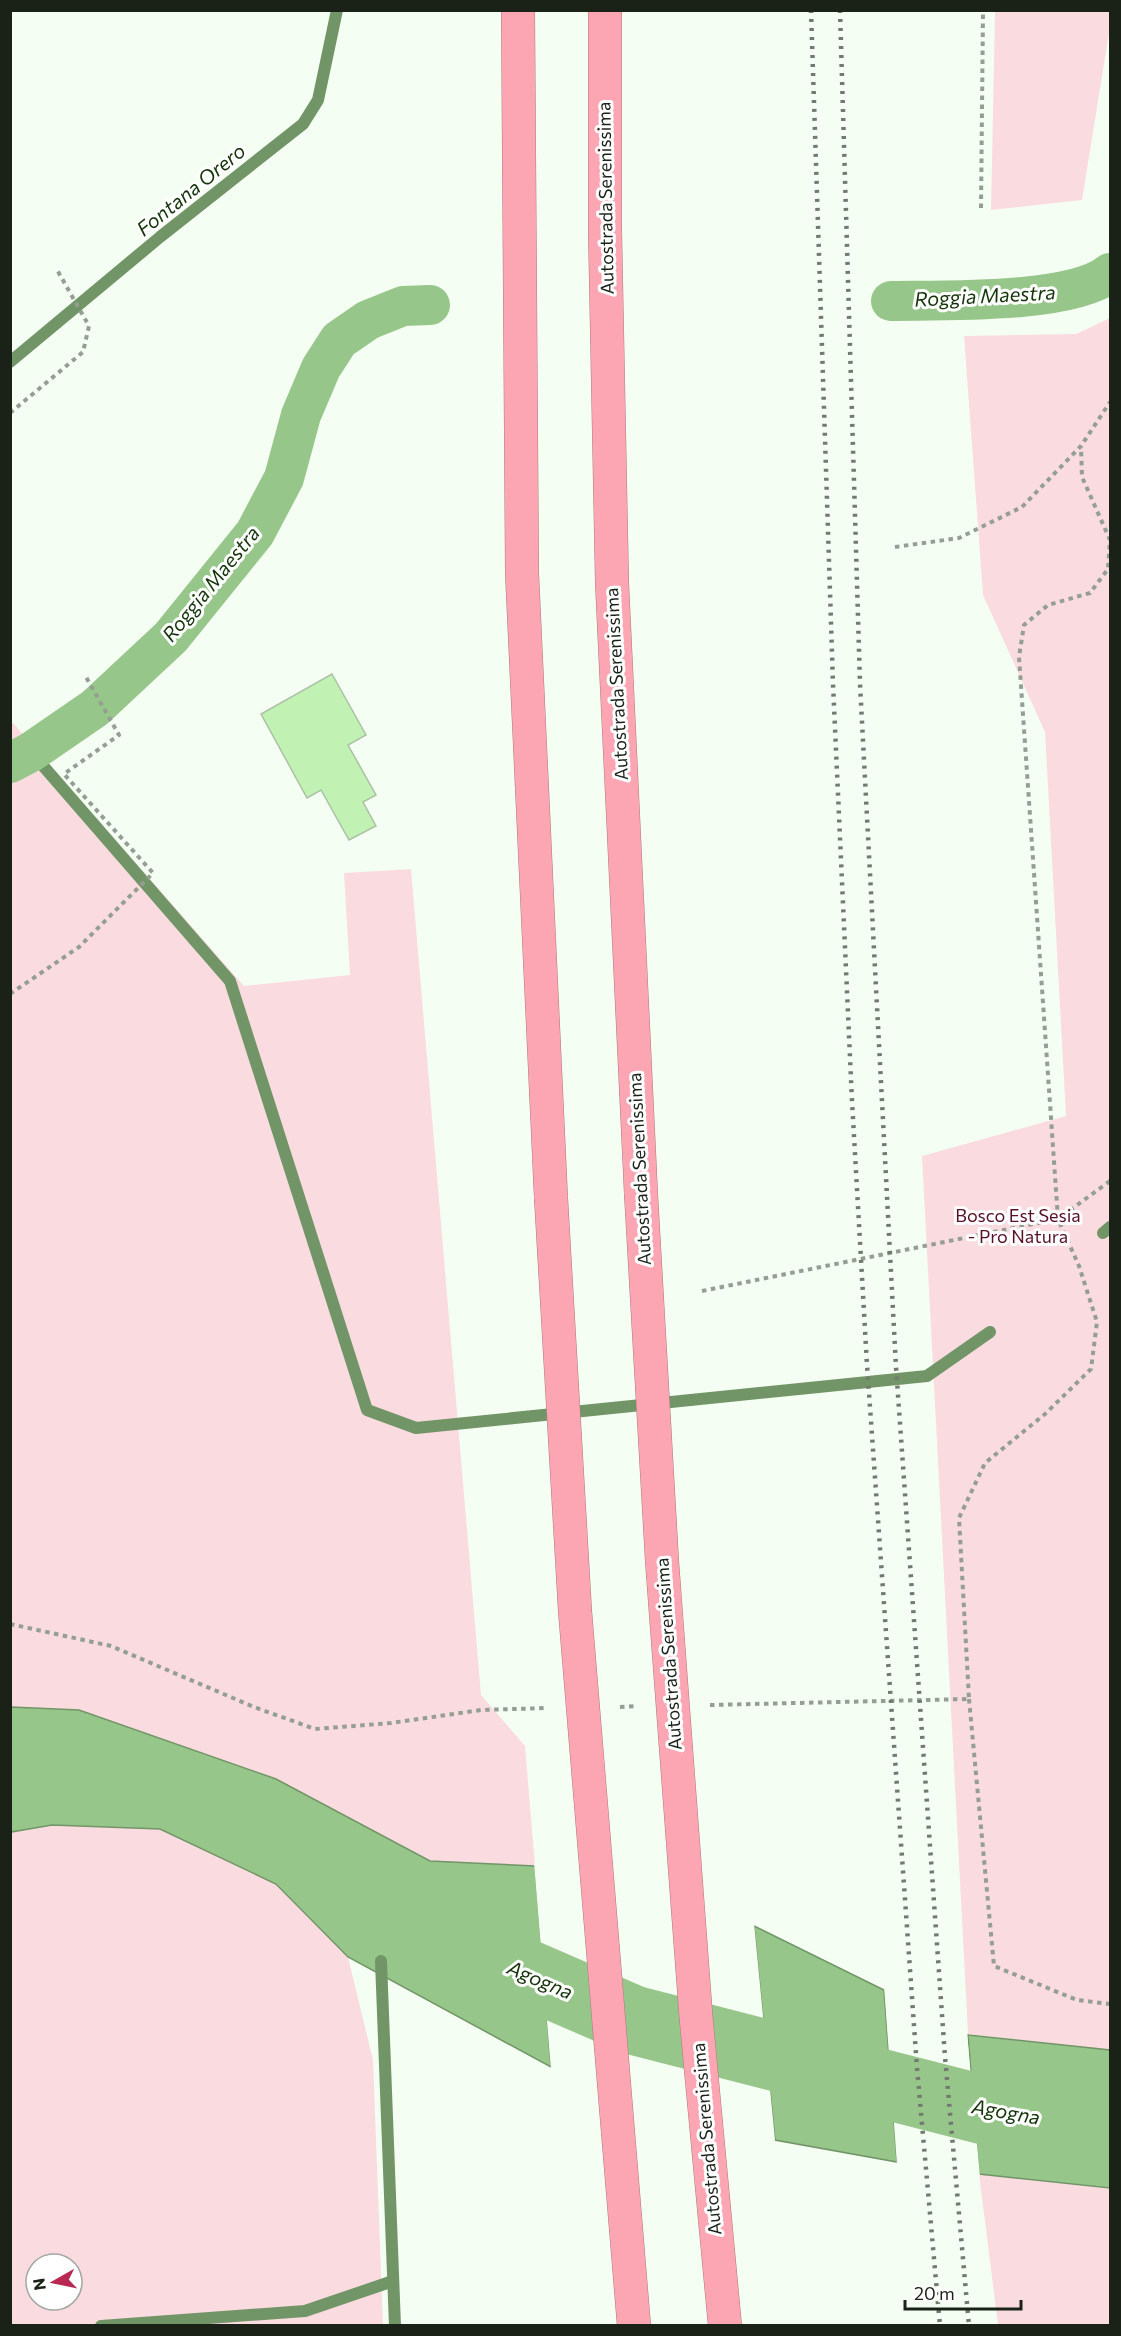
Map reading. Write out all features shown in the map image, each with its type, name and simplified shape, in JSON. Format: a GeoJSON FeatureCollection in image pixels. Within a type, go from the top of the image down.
{"type":"FeatureCollection","features":[{"type":"Feature","properties":{"kind":"highway"},"geometry":{"type":"LineString","coordinates":[[518,10],[522,573],[551,1198],[575,1611],[604,1984],[634,2325]]}},
{"type":"Feature","properties":{"kind":"highway","name":"Autostrada Serenissima"},"geometry":{"type":"LineString","coordinates":[[605,10],[605,230],[612,583],[641,1194],[663,1573],[695,2005],[725,2325]]}},
{"type":"Feature","properties":{"kind":"path"},"geometry":{"type":"LineString","coordinates":[[981,208],[983,10]]}},
{"type":"Feature","properties":{"kind":"path"},"geometry":{"type":"LineString","coordinates":[[10,413],[83,352],[89,326],[56,268]]}},
{"type":"Feature","properties":{"kind":"path"},"geometry":{"type":"LineString","coordinates":[[895,547],[959,537],[1022,507],[1081,446],[1110,402]]}},
{"type":"Feature","properties":{"kind":"path"},"geometry":{"type":"LineString","coordinates":[[1081,446],[1082,477],[1110,540],[1108,568],[1090,593],[1048,605],[1024,625],[1019,657],[1058,1219],[1079,1266],[1098,1322],[1091,1369],[1045,1414],[984,1462],[959,1518],[969,1699],[994,1966],[1077,2000],[1110,2004]]}},
{"type":"Feature","properties":{"kind":"path"},"geometry":{"type":"LineString","coordinates":[[10,994],[79,946],[153,873],[64,774],[119,735],[86,677]]}},
{"type":"Feature","properties":{"kind":"path"},"geometry":{"type":"LineString","coordinates":[[702,1291],[1058,1219],[1110,1181]]}},
{"type":"Feature","properties":{"kind":"path"},"geometry":{"type":"LineString","coordinates":[[10,1624],[111,1646],[254,1707],[315,1729],[391,1723],[481,1710],[553,1708]]}},
{"type":"Feature","properties":{"kind":"path"},"geometry":{"type":"LineString","coordinates":[[707,1705],[969,1699]]}},
{"type":"Feature","properties":{"kind":"path"},"geometry":{"type":"LineString","coordinates":[[612,1707],[648,1706]]}},
{"type":"Feature","properties":{"kind":"green space"},"geometry":{"type":"Polygon","coordinates":[[[995,11],[1110,11],[1110,27],[1082,200],[991,210],[995,11]]]}},
{"type":"Feature","properties":{"kind":"green space","name":"Bosco Est Sesia - Pro Natura"},"geometry":{"type":"Polygon","coordinates":[[[1110,318],[1110,2050],[968,2034],[922,1156],[1066,1116],[1045,732],[983,595],[964,336],[1076,334],[1110,318]]]}},
{"type":"Feature","properties":{"kind":"green space"},"geometry":{"type":"Polygon","coordinates":[[[13,723],[244,986],[350,975],[344,873],[411,869],[481,1695],[525,1746],[535,1866],[430,1861],[276,1779],[79,1710],[11,1707],[10,725],[13,723]]]}},
{"type":"Feature","properties":{"kind":"green space"},"geometry":{"type":"Polygon","coordinates":[[[52,1825],[160,1829],[276,1884],[348,1957],[373,2060],[383,2325],[11,2326],[11,1832],[52,1825]]]}},
{"type":"Feature","properties":{"kind":"green space"},"geometry":{"type":"Polygon","coordinates":[[[979,2174],[1110,2188],[1110,2325],[998,2325],[979,2174]]]}},
{"type":"Feature","properties":{"kind":"water"},"geometry":{"type":"Polygon","coordinates":[[[11,1707],[79,1710],[276,1779],[430,1861],[535,1866],[551,2067],[348,1957],[276,1884],[160,1829],[52,1825],[11,1832],[11,1707]]]}},
{"type":"Feature","properties":{"kind":"water"},"geometry":{"type":"Polygon","coordinates":[[[754,1926],[884,1990],[897,2162],[775,2140],[754,1926]]]}},
{"type":"Feature","properties":{"kind":"water"},"geometry":{"type":"Polygon","coordinates":[[[968,2035],[1110,2050],[1110,2188],[979,2174],[968,2035]]]}},
{"type":"Feature","properties":{"kind":"pier"},"geometry":{"type":"Polygon","coordinates":[[[534,1863],[538,1866],[554,2067],[551,2070],[534,1863]]]}},
{"type":"Feature","properties":{"kind":"pier"},"geometry":{"type":"Polygon","coordinates":[[[754,1923],[775,2143],[772,2140],[751,1926],[754,1923]]]}},
{"type":"Feature","properties":{"kind":"pier"},"geometry":{"type":"Polygon","coordinates":[[[884,1986],[887,1990],[900,2162],[897,2165],[884,1986]]]}},
{"type":"Feature","properties":{"kind":"pier"},"geometry":{"type":"Polygon","coordinates":[[[967,2032],[980,2177],[976,2174],[965,2035],[967,2032]]]}},
{"type":"Feature","properties":{"kind":"building"},"geometry":{"type":"Polygon","coordinates":[[[332,674],[366,735],[348,745],[376,795],[363,802],[376,826],[349,840],[321,790],[307,798],[261,714],[332,674]]]}},
{"type":"Feature","properties":{"kind":"waterway","name":"Fontana Orero"},"geometry":{"type":"LineString","coordinates":[[10,362],[160,237],[303,124],[318,100],[337,10]]}},
{"type":"Feature","properties":{"kind":"waterway","name":"Roggia Maestra"},"geometry":{"type":"LineString","coordinates":[[891,301],[973,300],[1038,295],[1092,283],[1110,273]]}},
{"type":"Feature","properties":{"kind":"waterway","name":"Roggia Maestra"},"geometry":{"type":"LineString","coordinates":[[10,763],[31,752],[95,708],[171,637],[255,533],[284,478],[301,415],[321,368],[339,340],[368,320],[403,306],[430,305]]}},
{"type":"Feature","properties":{"kind":"waterway"},"geometry":{"type":"LineString","coordinates":[[31,752],[230,981],[367,1410],[416,1428],[927,1376],[990,1332]]}},
{"type":"Feature","properties":{"kind":"waterway"},"geometry":{"type":"LineString","coordinates":[[1103,1233],[1110,1227]]}},
{"type":"Feature","properties":{"kind":"waterway","name":"Agogna"},"geometry":{"type":"LineString","coordinates":[[458,1940],[485,1956],[633,2020],[1008,2116],[1110,2124]]}},
{"type":"Feature","properties":{"kind":"waterway"},"geometry":{"type":"LineString","coordinates":[[381,1961],[395,2326]]}},
{"type":"Feature","properties":{"kind":"waterway"},"geometry":{"type":"LineString","coordinates":[[101,2326],[305,2311],[393,2281]]}},
{"type":"Feature","properties":{"kind":"railway"},"geometry":{"type":"LineString","coordinates":[[811,10],[833,684],[852,1101],[867,1365],[917,2068],[940,2326]]}},
{"type":"Feature","properties":{"kind":"railway"},"geometry":{"type":"LineString","coordinates":[[840,10],[860,684],[896,1367],[945,2057],[969,2326]]}}]}
